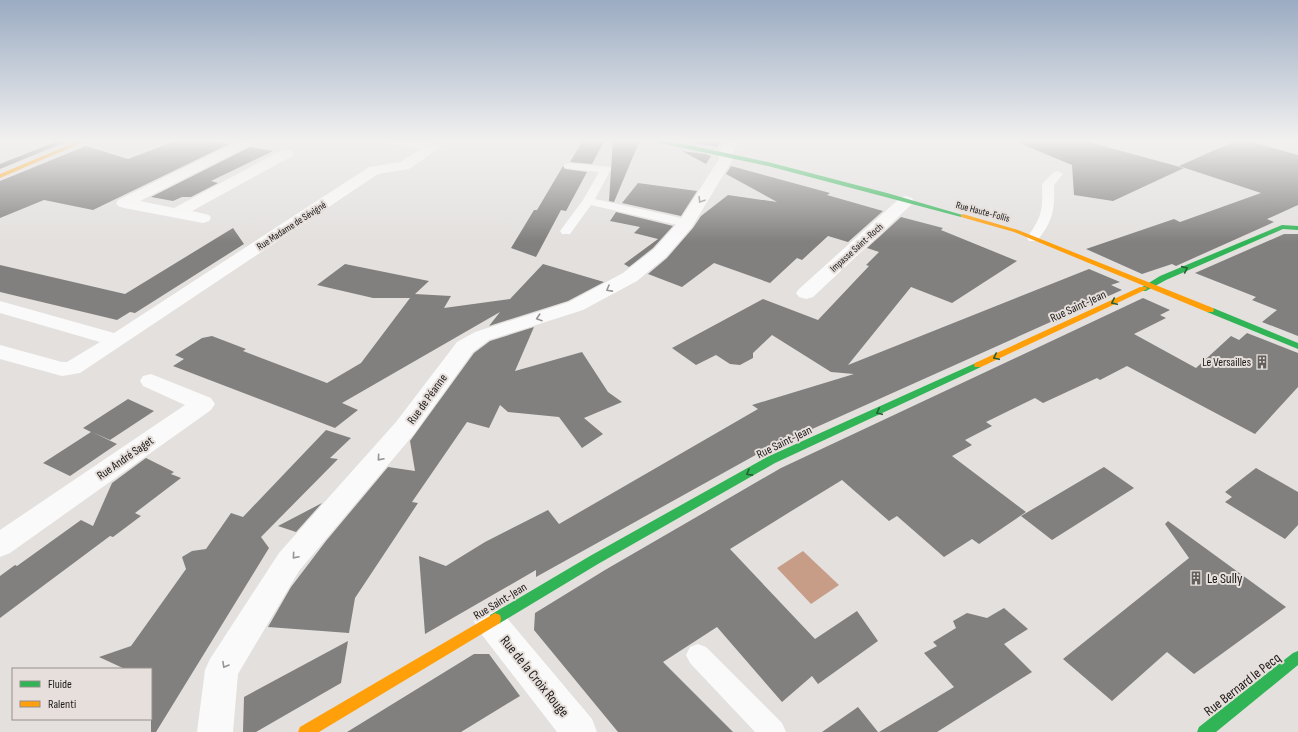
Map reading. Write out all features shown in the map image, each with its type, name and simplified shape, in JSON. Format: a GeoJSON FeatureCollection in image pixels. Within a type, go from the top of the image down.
{"type":"FeatureCollection","features":[{"type":"Feature","properties":{"kind":"street"},"geometry":{"type":"LineString","coordinates":[[182,174],[124,203],[203,218]]}},
{"type":"Feature","properties":{"kind":"street"},"geometry":{"type":"LineString","coordinates":[[176,213],[248,174]]}},
{"type":"Feature","properties":{"kind":"street","name":"Rue Madame de Sévigné"},"geometry":{"type":"LineString","coordinates":[[0,352],[62,369],[77,365],[368,174]]}},
{"type":"Feature","properties":{"kind":"street","name":"Rue de Péanne"},"geometry":{"type":"LineString","coordinates":[[215,732],[222,670],[289,562],[405,428],[465,347],[482,336],[576,306],[630,277],[660,253],[686,222],[716,174]]}},
{"type":"Feature","properties":{"kind":"street","name":"Rue Haute-Follis"},"geometry":{"type":"LineString","coordinates":[[808,174],[1033,238],[1298,346]]}},
{"type":"Feature","properties":{"kind":"street","name":"Impasse Saint-Roch"},"geometry":{"type":"LineString","coordinates":[[806,293],[906,201]]}},
{"type":"Feature","properties":{"kind":"street","name":"Rue Saint-Jean"},"geometry":{"type":"LineString","coordinates":[[305,732],[594,560],[772,460],[1150,286],[1163,278],[1282,227],[1298,228]]}},
{"type":"Feature","properties":{"kind":"street"},"geometry":{"type":"LineString","coordinates":[[0,307],[117,340]]}},
{"type":"Feature","properties":{"kind":"street","name":"Rue André Saget"},"geometry":{"type":"LineString","coordinates":[[0,545],[203,404],[151,381]]}},
{"type":"Feature","properties":{"kind":"street","name":"Rue de la Croix Rouge"},"geometry":{"type":"LineString","coordinates":[[490,621],[580,732]]}},
{"type":"Feature","properties":{"kind":"street","name":"Rue Bernard le Pecq"},"geometry":{"type":"LineString","coordinates":[[1204,732],[1298,657]]}},
{"type":"Feature","properties":{"kind":"lane"},"geometry":{"type":"LineString","coordinates":[[566,231],[588,201],[603,174]]}},
{"type":"Feature","properties":{"kind":"lane"},"geometry":{"type":"LineString","coordinates":[[1033,238],[1044,224],[1049,210],[1048,184],[1058,174]]}},
{"type":"Feature","properties":{"kind":"lane"},"geometry":{"type":"LineString","coordinates":[[588,201],[686,222]]}},
{"type":"Feature","properties":{"kind":"lane"},"geometry":{"type":"LineString","coordinates":[[698,655],[773,732]]}},
{"type":"Feature","properties":{"kind":"shaded area"},"geometry":{"type":"Polygon","coordinates":[[[803,551],[839,585],[811,604],[777,568],[803,551]]]}},
{"type":"Feature","properties":{"kind":"building"},"geometry":{"type":"Polygon","coordinates":[[[17,174],[167,174],[93,210],[44,200],[0,218],[0,181],[17,174]]]}},
{"type":"Feature","properties":{"kind":"building"},"geometry":{"type":"Polygon","coordinates":[[[196,174],[225,174],[211,181],[218,183],[191,197],[182,197],[173,201],[151,197],[196,174]]]}},
{"type":"Feature","properties":{"kind":"building"},"geometry":{"type":"Polygon","coordinates":[[[558,174],[586,174],[566,211],[561,210],[536,257],[511,248],[534,210],[537,210],[558,174]]]}},
{"type":"Feature","properties":{"kind":"building"},"geometry":{"type":"Polygon","coordinates":[[[611,174],[626,174],[614,202],[609,201],[611,174]]]}},
{"type":"Feature","properties":{"kind":"building"},"geometry":{"type":"Polygon","coordinates":[[[726,174],[761,174],[830,193],[827,195],[883,211],[848,242],[828,236],[802,260],[797,258],[770,283],[714,263],[682,287],[648,274],[667,258],[693,228],[701,216],[728,195],[777,202],[726,174]]]}},
{"type":"Feature","properties":{"kind":"building"},"geometry":{"type":"Polygon","coordinates":[[[1073,174],[1171,174],[1113,201],[1074,195],[1073,174]]]}},
{"type":"Feature","properties":{"kind":"building"},"geometry":{"type":"Polygon","coordinates":[[[1204,174],[1298,174],[1298,205],[1267,219],[1274,222],[1176,266],[1172,264],[1142,274],[1086,249],[1174,219],[1180,222],[1261,193],[1204,174]]]}},
{"type":"Feature","properties":{"kind":"building"},"geometry":{"type":"Polygon","coordinates":[[[638,183],[697,191],[681,216],[622,203],[638,183]]]}},
{"type":"Feature","properties":{"kind":"building"},"geometry":{"type":"Polygon","coordinates":[[[616,212],[673,226],[653,248],[629,267],[624,264],[658,239],[634,233],[640,227],[610,221],[616,212]]]}},
{"type":"Feature","properties":{"kind":"building"},"geometry":{"type":"Polygon","coordinates":[[[901,217],[943,228],[941,230],[1017,261],[952,303],[911,287],[848,365],[1089,269],[1120,282],[1111,285],[1122,290],[761,452],[536,577],[536,570],[425,634],[419,556],[446,566],[485,542],[548,510],[559,524],[758,409],[752,405],[854,374],[831,372],[772,335],[753,353],[753,358],[740,365],[730,364],[716,355],[696,365],[672,348],[763,299],[818,320],[869,266],[866,265],[879,252],[867,248],[901,217]]]}},
{"type":"Feature","properties":{"kind":"building"},"geometry":{"type":"Polygon","coordinates":[[[233,228],[244,244],[135,313],[130,312],[117,320],[0,292],[0,265],[125,294],[233,228]]]}},
{"type":"Feature","properties":{"kind":"building"},"geometry":{"type":"Polygon","coordinates":[[[1284,234],[1298,234],[1298,336],[1262,322],[1277,310],[1252,300],[1256,297],[1195,273],[1284,234]]]}},
{"type":"Feature","properties":{"kind":"building"},"geometry":{"type":"Polygon","coordinates":[[[345,264],[429,281],[415,294],[451,296],[444,308],[510,299],[543,264],[604,282],[568,301],[489,326],[500,312],[342,403],[358,410],[335,428],[173,366],[184,359],[175,355],[202,338],[212,336],[246,349],[243,351],[327,383],[361,363],[410,298],[373,298],[317,285],[345,264]]]}},
{"type":"Feature","properties":{"kind":"building"},"geometry":{"type":"Polygon","coordinates":[[[1143,298],[1170,310],[1160,315],[1166,318],[1134,334],[1196,368],[1231,336],[1239,340],[1247,333],[1298,353],[1298,387],[1255,434],[1127,366],[1100,380],[1097,378],[1043,403],[1035,398],[986,422],[992,426],[965,440],[972,445],[952,456],[1026,512],[979,544],[972,539],[944,557],[897,516],[889,521],[842,480],[730,549],[815,639],[857,611],[878,641],[818,684],[812,676],[782,702],[717,627],[663,662],[733,732],[618,732],[534,630],[535,613],[605,570],[781,468],[1143,298]]]}},
{"type":"Feature","properties":{"kind":"building"},"geometry":{"type":"Polygon","coordinates":[[[534,327],[515,371],[582,352],[608,392],[622,402],[584,418],[603,434],[582,448],[559,417],[508,412],[500,405],[489,428],[467,422],[412,502],[418,503],[355,598],[349,633],[268,627],[291,587],[326,541],[388,467],[415,471],[410,441],[474,353],[490,341],[534,327]]]}},
{"type":"Feature","properties":{"kind":"building"},"geometry":{"type":"Polygon","coordinates":[[[128,399],[154,411],[110,440],[92,432],[117,444],[70,476],[43,463],[91,432],[83,428],[128,399]]]}},
{"type":"Feature","properties":{"kind":"building"},"geometry":{"type":"Polygon","coordinates":[[[326,430],[351,438],[330,458],[338,459],[261,537],[269,548],[156,732],[151,732],[152,668],[123,668],[99,657],[131,646],[186,569],[182,557],[192,551],[206,549],[231,513],[243,517],[326,430]]]}},
{"type":"Feature","properties":{"kind":"building"},"geometry":{"type":"Polygon","coordinates":[[[146,458],[174,472],[171,474],[181,478],[135,513],[141,516],[113,537],[110,536],[0,618],[0,576],[15,565],[17,566],[81,520],[93,526],[112,483],[146,458]]]}},
{"type":"Feature","properties":{"kind":"building"},"geometry":{"type":"Polygon","coordinates":[[[1104,467],[1134,488],[1052,540],[1021,516],[1104,467]]]}},
{"type":"Feature","properties":{"kind":"building"},"geometry":{"type":"Polygon","coordinates":[[[1256,468],[1298,492],[1298,525],[1285,539],[1225,502],[1232,497],[1225,492],[1256,468]]]}},
{"type":"Feature","properties":{"kind":"building"},"geometry":{"type":"Polygon","coordinates":[[[322,503],[296,532],[278,526],[322,503]]]}},
{"type":"Feature","properties":{"kind":"building"},"geometry":{"type":"Polygon","coordinates":[[[1168,521],[1286,607],[1194,674],[1167,652],[1112,701],[1063,659],[1189,558],[1165,524],[1168,521]]]}},
{"type":"Feature","properties":{"kind":"building"},"geometry":{"type":"Polygon","coordinates":[[[1004,608],[1028,629],[1004,644],[1032,672],[937,732],[879,732],[954,687],[924,653],[937,646],[933,642],[956,628],[953,621],[967,613],[987,618],[1004,608]]]}},
{"type":"Feature","properties":{"kind":"building"},"geometry":{"type":"Polygon","coordinates":[[[348,641],[341,683],[256,732],[243,732],[244,697],[348,641]]]}},
{"type":"Feature","properties":{"kind":"building"},"geometry":{"type":"Polygon","coordinates":[[[474,654],[489,654],[520,696],[461,732],[347,732],[474,654]]]}},
{"type":"Feature","properties":{"kind":"building"},"geometry":{"type":"Polygon","coordinates":[[[858,707],[878,732],[822,732],[858,707]]]}},
{"type":"Feature","properties":{"kind":"traffic: fast"},"geometry":{"type":"LineString","coordinates":[[808,174],[963,216]]}},
{"type":"Feature","properties":{"kind":"traffic: fast"},"geometry":{"type":"LineString","coordinates":[[1143,289],[1163,278],[1282,227],[1298,228]]}},
{"type":"Feature","properties":{"kind":"traffic: fast"},"geometry":{"type":"LineString","coordinates":[[1210,310],[1298,346]]}},
{"type":"Feature","properties":{"kind":"traffic: fast"},"geometry":{"type":"LineString","coordinates":[[495,619],[594,560],[771,460],[978,365]]}},
{"type":"Feature","properties":{"kind":"traffic: fast"},"geometry":{"type":"LineString","coordinates":[[1204,732],[1298,657]]}},
{"type":"Feature","properties":{"kind":"traffic: slow"},"geometry":{"type":"LineString","coordinates":[[0,176],[4,174]]}},
{"type":"Feature","properties":{"kind":"traffic: slow"},"geometry":{"type":"LineString","coordinates":[[963,216],[1016,231],[1210,310]]}},
{"type":"Feature","properties":{"kind":"traffic: slow"},"geometry":{"type":"LineString","coordinates":[[978,365],[1143,289]]}},
{"type":"Feature","properties":{"kind":"traffic: slow"},"geometry":{"type":"LineString","coordinates":[[305,732],[495,619]]}},
{"type":"Feature","properties":{"kind":"place","name":"Le Versailles"},"geometry":{"type":"Point","coordinates":[1262,362]}},
{"type":"Feature","properties":{"kind":"place","name":"Le Sully"},"geometry":{"type":"Point","coordinates":[1196,578]}}]}
